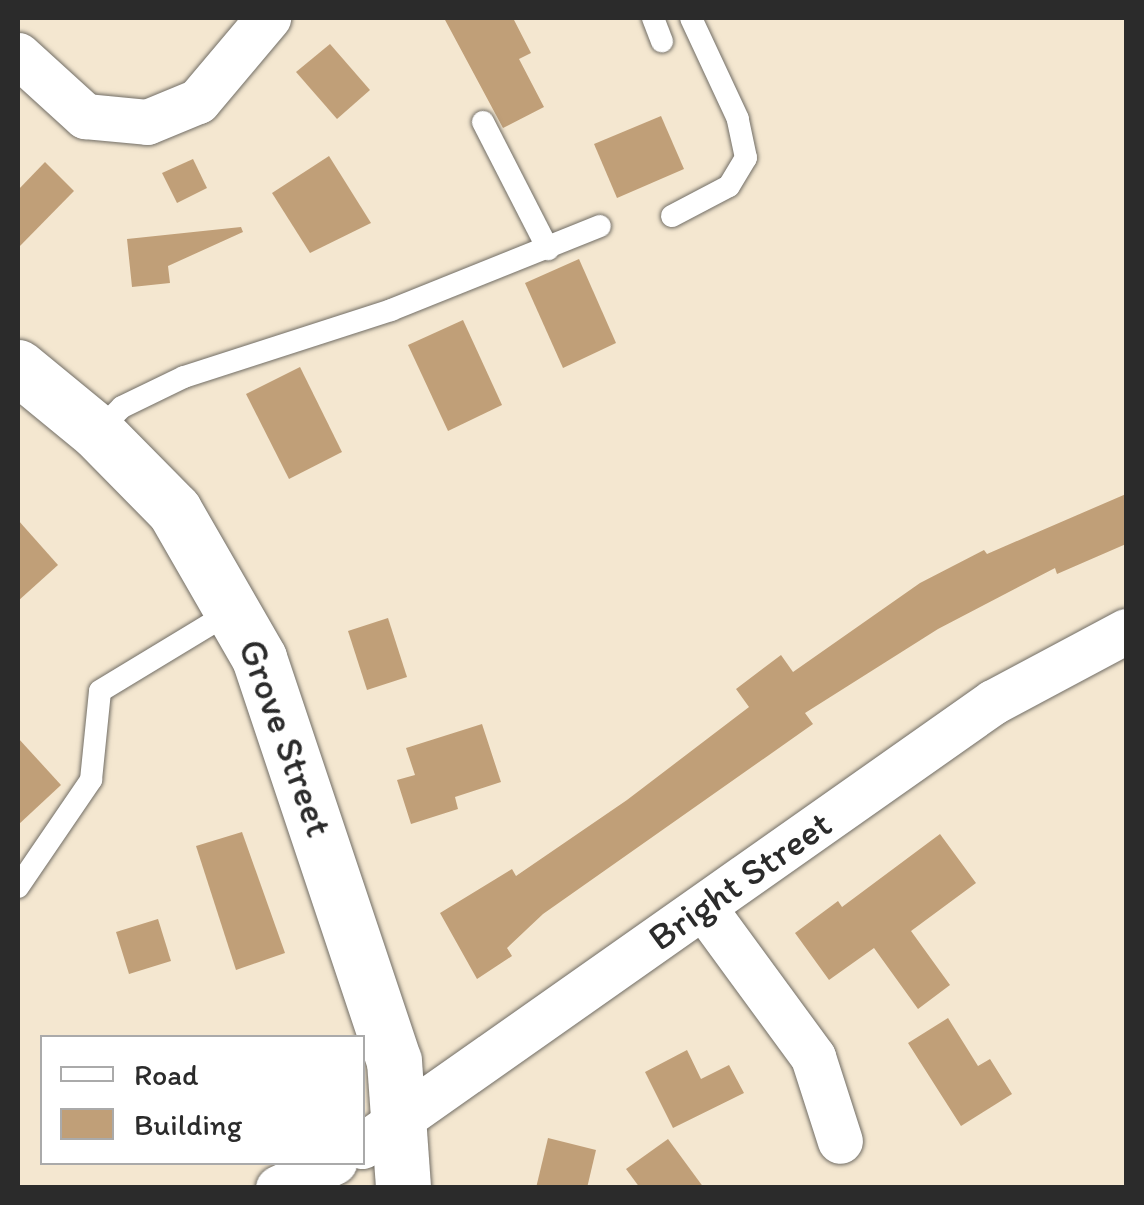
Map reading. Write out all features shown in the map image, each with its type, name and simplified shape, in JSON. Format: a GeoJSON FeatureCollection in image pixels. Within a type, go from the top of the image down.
{"type":"FeatureCollection","features":[{"type":"Feature","properties":{"kind":"street"},"geometry":{"type":"LineString","coordinates":[[18,54],[84,116],[148,122],[198,101],[268,18]]}},
{"type":"Feature","properties":{"kind":"street","name":"Grove Street"},"geometry":{"type":"LineString","coordinates":[[18,367],[97,432],[174,510],[235,610],[281,710],[388,1042],[382,1132],[403,1188]]}},
{"type":"Feature","properties":{"kind":"street","name":"Bright Street"},"geometry":{"type":"LineString","coordinates":[[382,1132],[993,702],[1126,631]]}},
{"type":"Feature","properties":{"kind":"street"},"geometry":{"type":"LineString","coordinates":[[704,908],[813,1057],[840,1141]]}},
{"type":"Feature","properties":{"kind":"street"},"geometry":{"type":"LineString","coordinates":[[278,1188],[328,1165]]}},
{"type":"Feature","properties":{"kind":"lane"},"geometry":{"type":"LineString","coordinates":[[652,18],[662,41]]}},
{"type":"Feature","properties":{"kind":"lane"},"geometry":{"type":"LineString","coordinates":[[672,216],[729,186],[746,158],[738,119],[691,18]]}},
{"type":"Feature","properties":{"kind":"lane"},"geometry":{"type":"LineString","coordinates":[[483,122],[548,250]]}},
{"type":"Feature","properties":{"kind":"lane"},"geometry":{"type":"LineString","coordinates":[[97,432],[122,408],[184,377],[391,310],[600,226]]}},
{"type":"Feature","properties":{"kind":"lane"},"geometry":{"type":"LineString","coordinates":[[18,887],[91,780],[100,691],[235,610]]}},
{"type":"Feature","properties":{"kind":"building"},"geometry":{"type":"Polygon","coordinates":[[[444,18],[513,18],[531,53],[519,59],[544,107],[503,128],[444,18]]]}},
{"type":"Feature","properties":{"kind":"building"},"geometry":{"type":"Polygon","coordinates":[[[330,44],[370,90],[337,119],[296,72],[330,44]]]}},
{"type":"Feature","properties":{"kind":"building"},"geometry":{"type":"Polygon","coordinates":[[[661,116],[684,169],[617,198],[594,144],[661,116]]]}},
{"type":"Feature","properties":{"kind":"building"},"geometry":{"type":"Polygon","coordinates":[[[329,156],[371,223],[310,253],[272,193],[329,156]]]}},
{"type":"Feature","properties":{"kind":"building"},"geometry":{"type":"Polygon","coordinates":[[[193,159],[207,188],[177,203],[162,173],[193,159]]]}},
{"type":"Feature","properties":{"kind":"building"},"geometry":{"type":"Polygon","coordinates":[[[45,162],[74,191],[18,248],[18,190],[45,162]]]}},
{"type":"Feature","properties":{"kind":"building"},"geometry":{"type":"Polygon","coordinates":[[[241,227],[243,232],[168,266],[170,283],[132,287],[127,239],[241,227]]]}},
{"type":"Feature","properties":{"kind":"building"},"geometry":{"type":"Polygon","coordinates":[[[579,259],[616,343],[563,368],[525,283],[579,259]]]}},
{"type":"Feature","properties":{"kind":"building"},"geometry":{"type":"Polygon","coordinates":[[[463,320],[502,405],[448,431],[408,345],[463,320]]]}},
{"type":"Feature","properties":{"kind":"building"},"geometry":{"type":"Polygon","coordinates":[[[300,367],[342,452],[289,479],[246,394],[300,367]]]}},
{"type":"Feature","properties":{"kind":"building"},"geometry":{"type":"Polygon","coordinates":[[[1126,494],[1126,544],[1057,574],[1055,568],[938,629],[805,713],[813,724],[543,914],[507,948],[512,956],[477,979],[440,913],[512,869],[516,876],[627,800],[749,707],[736,689],[781,655],[793,672],[920,583],[984,550],[987,554],[1126,494]]]}},
{"type":"Feature","properties":{"kind":"building"},"geometry":{"type":"Polygon","coordinates":[[[18,520],[58,565],[18,601],[18,520]]]}},
{"type":"Feature","properties":{"kind":"building"},"geometry":{"type":"Polygon","coordinates":[[[388,618],[407,677],[367,690],[348,631],[388,618]]]}},
{"type":"Feature","properties":{"kind":"building"},"geometry":{"type":"Polygon","coordinates":[[[482,724],[501,782],[455,797],[458,809],[411,824],[397,780],[415,775],[406,748],[482,724]]]}},
{"type":"Feature","properties":{"kind":"building"},"geometry":{"type":"Polygon","coordinates":[[[18,738],[61,785],[18,825],[18,738]]]}},
{"type":"Feature","properties":{"kind":"building"},"geometry":{"type":"Polygon","coordinates":[[[242,832],[285,953],[236,970],[196,846],[242,832]]]}},
{"type":"Feature","properties":{"kind":"building"},"geometry":{"type":"Polygon","coordinates":[[[940,834],[976,883],[911,931],[950,985],[918,1009],[874,948],[829,980],[795,933],[838,901],[842,907],[940,834]]]}},
{"type":"Feature","properties":{"kind":"building"},"geometry":{"type":"Polygon","coordinates":[[[158,919],[171,961],[129,974],[116,932],[158,919]]]}},
{"type":"Feature","properties":{"kind":"building"},"geometry":{"type":"Polygon","coordinates":[[[948,1018],[978,1066],[990,1059],[1012,1094],[961,1126],[908,1043],[948,1018]]]}},
{"type":"Feature","properties":{"kind":"building"},"geometry":{"type":"Polygon","coordinates":[[[687,1050],[701,1079],[729,1065],[744,1093],[673,1128],[645,1072],[687,1050]]]}},
{"type":"Feature","properties":{"kind":"building"},"geometry":{"type":"Polygon","coordinates":[[[548,1138],[596,1150],[587,1188],[536,1188],[548,1138]]]}},
{"type":"Feature","properties":{"kind":"building"},"geometry":{"type":"Polygon","coordinates":[[[668,1139],[704,1188],[640,1188],[626,1169],[668,1139]]]}}]}
